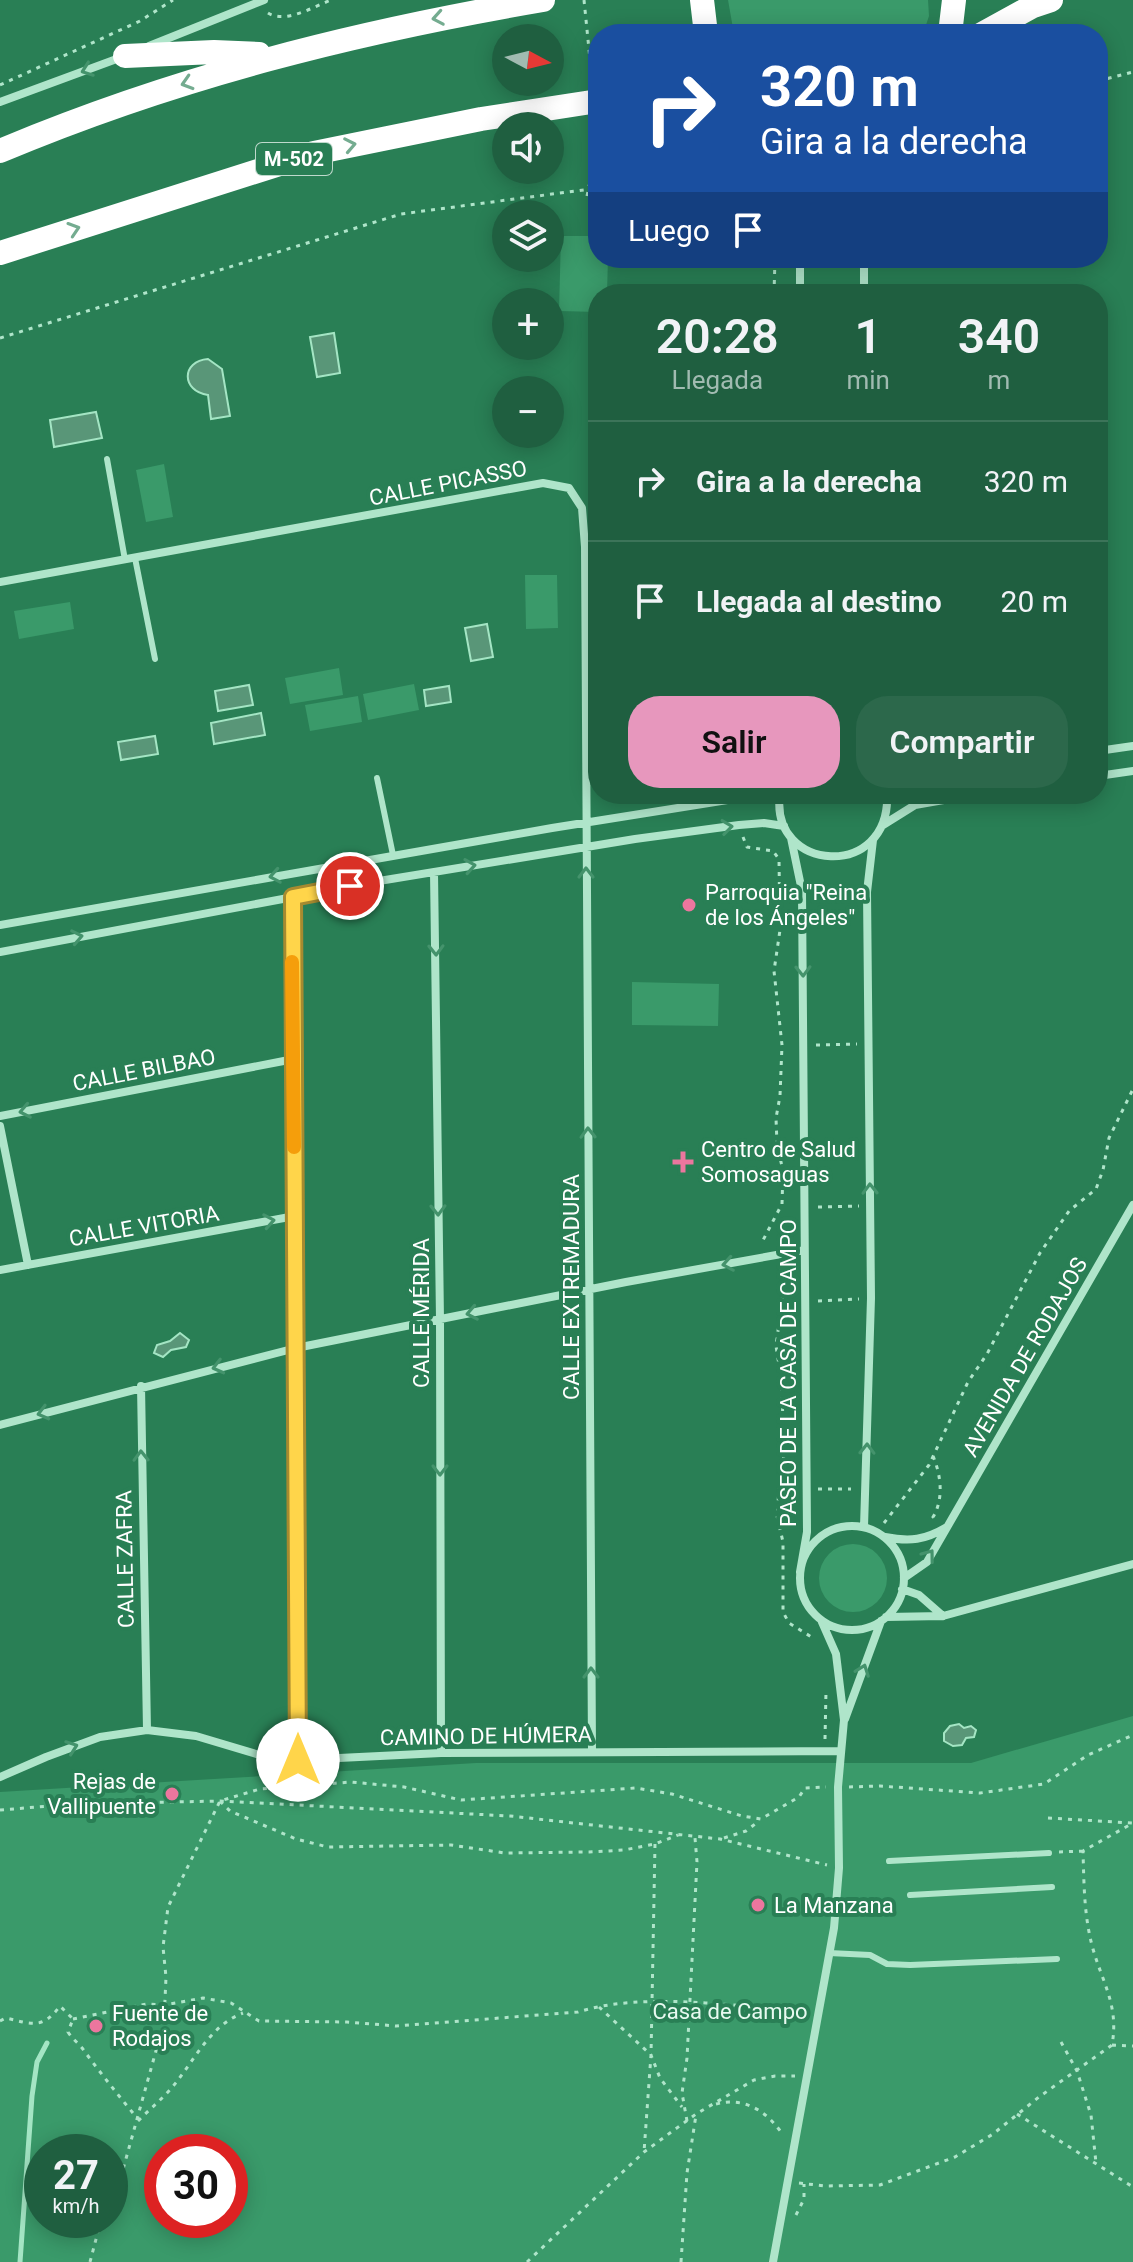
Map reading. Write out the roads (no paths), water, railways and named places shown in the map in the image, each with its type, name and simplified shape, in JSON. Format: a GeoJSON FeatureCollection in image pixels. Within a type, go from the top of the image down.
{"type":"FeatureCollection","features":[{"type":"Feature","properties":{"kind":"highway"},"geometry":{"type":"LineString","coordinates":[[0,151],[139,98],[278,55],[426,21],[543,0]]}},
{"type":"Feature","properties":{"kind":"highway"},"geometry":{"type":"LineString","coordinates":[[702,0],[705,24]]}},
{"type":"Feature","properties":{"kind":"highway"},"geometry":{"type":"LineString","coordinates":[[951,24],[954,0]]}},
{"type":"Feature","properties":{"kind":"highway"},"geometry":{"type":"LineString","coordinates":[[1000,24],[1051,0]]}},
{"type":"Feature","properties":{"kind":"highway"},"geometry":{"type":"LineString","coordinates":[[125,56],[214,52],[278,55]]}},
{"type":"Feature","properties":{"kind":"highway","name":"M-502"},"geometry":{"type":"LineString","coordinates":[[0,253],[314,153],[588,96]]}},
{"type":"Feature","properties":{"kind":"street"},"geometry":{"type":"LineString","coordinates":[[0,102],[262,1]]}},
{"type":"Feature","properties":{"kind":"street","name":"CALLE PICASSO"},"geometry":{"type":"LineString","coordinates":[[0,582],[543,483],[569,488],[582,508],[585,547],[586,823]]}},
{"type":"Feature","properties":{"kind":"street"},"geometry":{"type":"LineString","coordinates":[[1108,750],[1133,746]]}},
{"type":"Feature","properties":{"kind":"street"},"geometry":{"type":"LineString","coordinates":[[1108,775],[1133,771]]}},
{"type":"Feature","properties":{"kind":"street"},"geometry":{"type":"LineString","coordinates":[[0,925],[393,855],[704,804]]}},
{"type":"Feature","properties":{"kind":"street"},"geometry":{"type":"LineString","coordinates":[[779,804],[779,812],[791,838],[805,850],[832,857],[859,852],[873,840],[883,825],[887,804]]}},
{"type":"Feature","properties":{"kind":"street"},"geometry":{"type":"LineString","coordinates":[[883,825],[921,804]]}},
{"type":"Feature","properties":{"kind":"street","name":"CALLE EXTREMADURA"},"geometry":{"type":"LineString","coordinates":[[586,823],[592,1751]]}},
{"type":"Feature","properties":{"kind":"street"},"geometry":{"type":"LineString","coordinates":[[0,952],[293,897],[586,847],[739,825],[764,823],[784,826]]}},
{"type":"Feature","properties":{"kind":"street","name":"PASEO DE LA CASA DE CAMPO"},"geometry":{"type":"LineString","coordinates":[[791,838],[802,891],[804,1045],[807,1532],[800,1572]]}},
{"type":"Feature","properties":{"kind":"street"},"geometry":{"type":"LineString","coordinates":[[864,1527],[871,1298],[867,892],[873,840]]}},
{"type":"Feature","properties":{"kind":"street","name":"CALLE MÉRIDA"},"geometry":{"type":"LineString","coordinates":[[434,872],[440,1320],[441,1753]]}},
{"type":"Feature","properties":{"kind":"street"},"geometry":{"type":"LineString","coordinates":[[293,897],[298,1760]]}},
{"type":"Feature","properties":{"kind":"street","name":"CALLE BILBAO"},"geometry":{"type":"LineString","coordinates":[[0,1116],[294,1059]]}},
{"type":"Feature","properties":{"kind":"street"},"geometry":{"type":"LineString","coordinates":[[0,1126],[28,1265]]}},
{"type":"Feature","properties":{"kind":"street","name":"AVENIDA DE RODAJOS"},"geometry":{"type":"LineString","coordinates":[[904,1578],[927,1562],[1133,1205]]}},
{"type":"Feature","properties":{"kind":"street","name":"CALLE VITORIA"},"geometry":{"type":"LineString","coordinates":[[0,1270],[295,1216]]}},
{"type":"Feature","properties":{"kind":"street"},"geometry":{"type":"LineString","coordinates":[[0,1425],[296,1348],[804,1250]]}},
{"type":"Feature","properties":{"kind":"street","name":"CALLE ZAFRA"},"geometry":{"type":"LineString","coordinates":[[141,1386],[147,1730]]}},
{"type":"Feature","properties":{"kind":"street"},"geometry":{"type":"LineString","coordinates":[[773,2262],[829,1953],[839,1868],[838,1787],[844,1720],[836,1654],[821,1620],[804,1599],[800,1572],[805,1555],[822,1536],[847,1526],[864,1527],[885,1537],[895,1549],[904,1578],[896,1604],[883,1619],[844,1720]]}},
{"type":"Feature","properties":{"kind":"street"},"geometry":{"type":"LineString","coordinates":[[885,1537],[920,1540],[948,1526]]}},
{"type":"Feature","properties":{"kind":"street"},"geometry":{"type":"LineString","coordinates":[[821,1620],[851,1630],[866,1628],[883,1619],[943,1616],[1133,1564]]}},
{"type":"Feature","properties":{"kind":"street"},"geometry":{"type":"LineString","coordinates":[[902,1589],[919,1595],[943,1616]]}},
{"type":"Feature","properties":{"kind":"street","name":"CAMINO DE HÚMERA"},"geometry":{"type":"LineString","coordinates":[[0,1777],[100,1737],[147,1730],[196,1736],[263,1756],[298,1760],[441,1753],[841,1751]]}},
{"type":"Feature","properties":{"kind":"lane"},"geometry":{"type":"LineString","coordinates":[[107,459],[125,560]]}},
{"type":"Feature","properties":{"kind":"lane"},"geometry":{"type":"LineString","coordinates":[[135,558],[155,659]]}},
{"type":"Feature","properties":{"kind":"lane"},"geometry":{"type":"LineString","coordinates":[[377,778],[393,855]]}},
{"type":"Feature","properties":{"kind":"lane"},"geometry":{"type":"LineString","coordinates":[[889,1861],[1049,1853]]}},
{"type":"Feature","properties":{"kind":"lane"},"geometry":{"type":"LineString","coordinates":[[910,1895],[1052,1887]]}},
{"type":"Feature","properties":{"kind":"lane"},"geometry":{"type":"LineString","coordinates":[[829,1953],[870,1955],[887,1964],[910,1965],[1057,1959]]}},
{"type":"Feature","properties":{"kind":"waterway"},"geometry":{"type":"LineString","coordinates":[[20,2262],[32,2096],[37,2062],[47,2043]]}},
{"type":"Feature","properties":{"kind":"place","name":"Parroquia \"Reina de los Ángeles\""},"geometry":{"type":"Point","coordinates":[689,905]}},
{"type":"Feature","properties":{"kind":"place","name":"Centro de Salud Somosaguas"},"geometry":{"type":"Point","coordinates":[683,1162]}},
{"type":"Feature","properties":{"kind":"place","name":"Rejas de Vallipuente"},"geometry":{"type":"Point","coordinates":[172,1794]}},
{"type":"Feature","properties":{"kind":"place","name":"La Manzana"},"geometry":{"type":"Point","coordinates":[758,1905]}},
{"type":"Feature","properties":{"kind":"place","name":"Fuente de Rodajos"},"geometry":{"type":"Point","coordinates":[96,2026]}},
{"type":"Feature","properties":{"kind":"park label","name":"Casa de Campo"},"geometry":{"type":"Point","coordinates":[730,2011]}}]}
